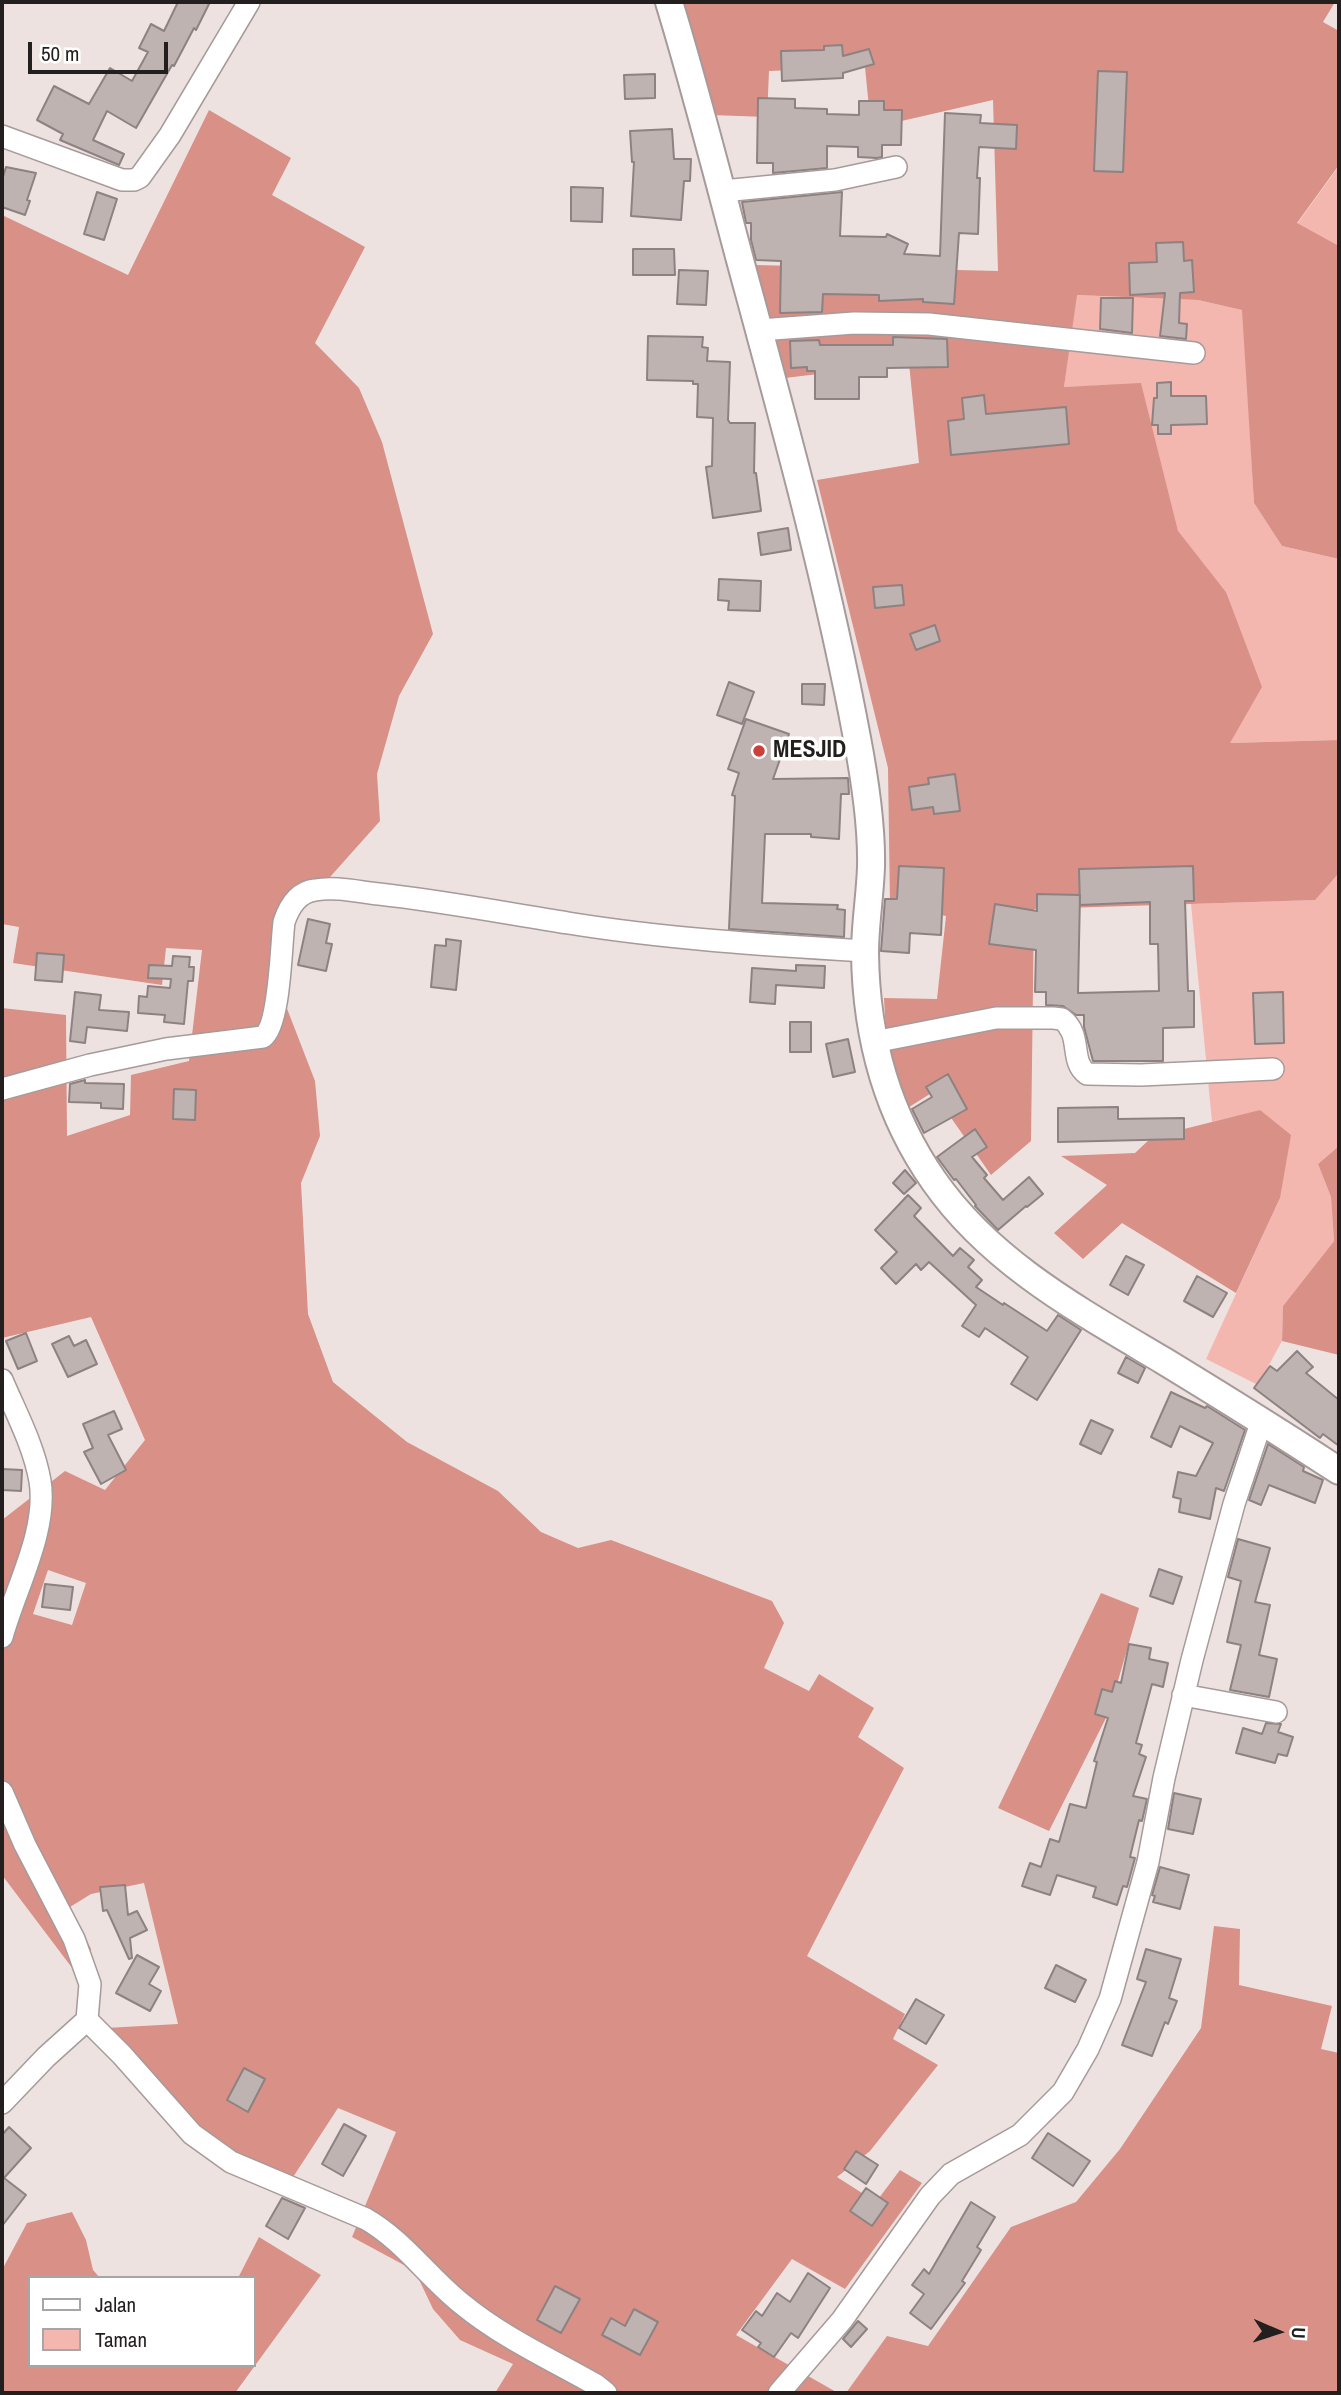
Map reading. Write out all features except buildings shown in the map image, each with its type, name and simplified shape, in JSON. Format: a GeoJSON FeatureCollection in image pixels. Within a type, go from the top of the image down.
{"type":"FeatureCollection","features":[{"type":"Feature","properties":{"kind":"street"},"geometry":{"type":"LineString","coordinates":[[2,136],[122,180],[140,177],[170,135],[249,2]]}},
{"type":"Feature","properties":{"kind":"street"},"geometry":{"type":"LineString","coordinates":[[670,2],[723,191],[823,573],[858,743],[867,797],[871,865],[865,951],[874,1042],[883,1078],[899,1119],[915,1152],[943,1193],[992,1246],[1056,1296],[1262,1420],[1339,1471]]}},
{"type":"Feature","properties":{"kind":"street"},"geometry":{"type":"LineString","coordinates":[[723,191],[822,181],[897,167]]}},
{"type":"Feature","properties":{"kind":"street"},"geometry":{"type":"LineString","coordinates":[[760,330],[855,323],[929,324],[1194,353]]}},
{"type":"Feature","properties":{"kind":"street"},"geometry":{"type":"LineString","coordinates":[[2,1089],[90,1065],[166,1049],[263,1037],[270,1031],[274,1013],[284,922],[296,900],[314,890],[330,888],[415,898],[573,924],[714,942],[865,951]]}},
{"type":"Feature","properties":{"kind":"street"},"geometry":{"type":"LineString","coordinates":[[874,1042],[996,1018],[1053,1018],[1062,1019],[1073,1032],[1080,1067],[1087,1074],[1141,1075],[1273,1069]]}},
{"type":"Feature","properties":{"kind":"street"},"geometry":{"type":"LineString","coordinates":[[2,1380],[10,1421],[31,1448],[38,1471],[41,1501],[32,1548],[2,1637]]}},
{"type":"Feature","properties":{"kind":"street"},"geometry":{"type":"LineString","coordinates":[[779,2393],[842,2320],[930,2196],[951,2174],[1020,2135],[1063,2092],[1088,2049],[1110,1999],[1149,1862],[1183,1695],[1234,1504],[1262,1420]]}},
{"type":"Feature","properties":{"kind":"street"},"geometry":{"type":"LineString","coordinates":[[1183,1695],[1276,1712]]}},
{"type":"Feature","properties":{"kind":"street"},"geometry":{"type":"LineString","coordinates":[[2,1792],[25,1845],[74,1939],[90,1984],[87,2020],[46,2057],[2,2103]]}},
{"type":"Feature","properties":{"kind":"street"},"geometry":{"type":"LineString","coordinates":[[87,2020],[192,2134],[231,2162],[366,2218],[384,2229],[460,2302],[492,2328],[606,2393]]}},
{"type":"Feature","properties":{"kind":"green space"},"geometry":{"type":"Polygon","coordinates":[[[1339,166],[1339,246],[1297,224],[1339,166]]]}},
{"type":"Feature","properties":{"kind":"green space"},"geometry":{"type":"Polygon","coordinates":[[[1076,295],[1198,300],[1243,310],[1254,503],[1282,546],[1339,559],[1339,740],[1229,743],[1226,592],[1178,532],[1141,384],[1064,387],[1076,295]]]}},
{"type":"Feature","properties":{"kind":"green space"},"geometry":{"type":"Polygon","coordinates":[[[1339,873],[1339,1146],[1318,1164],[1331,1197],[1334,1241],[1283,1306],[1282,1341],[1258,1385],[1206,1359],[1280,1198],[1259,1111],[1212,1122],[1191,904],[1314,900],[1339,873]]]}},
{"type":"Feature","properties":{"kind":"shaded area"},"geometry":{"type":"Polygon","coordinates":[[[679,2],[1335,2],[1323,22],[1339,31],[1339,165],[1297,223],[1339,246],[1339,559],[1282,546],[1254,503],[1242,310],[1198,300],[1077,295],[1064,387],[1141,383],[1178,531],[1226,592],[1262,687],[1230,743],[1339,740],[1339,873],[1315,900],[1034,909],[1031,1141],[991,1175],[933,1092],[906,1109],[887,1053],[884,998],[937,999],[946,916],[890,906],[888,768],[817,480],[919,463],[909,363],[785,378],[756,265],[998,271],[993,100],[871,128],[865,67],[769,71],[767,117],[710,115],[679,2]]]}},
{"type":"Feature","properties":{"kind":"shaded area"},"geometry":{"type":"Polygon","coordinates":[[[209,110],[291,158],[272,195],[365,247],[315,343],[359,388],[382,442],[433,634],[399,696],[377,774],[380,821],[330,877],[293,904],[274,975],[315,1081],[320,1136],[301,1183],[308,1314],[333,1382],[407,1442],[498,1491],[541,1532],[578,1548],[611,1540],[772,1601],[784,1623],[764,1668],[809,1691],[819,1674],[874,1708],[858,1737],[904,1768],[807,1956],[905,2014],[893,2039],[938,2065],[870,2151],[837,2177],[876,2202],[900,2170],[922,2183],[845,2289],[792,2259],[736,2335],[838,2393],[495,2393],[513,2364],[460,2340],[433,2309],[415,2271],[352,2237],[396,2132],[338,2108],[282,2194],[207,2144],[88,2029],[178,2024],[144,1883],[91,1894],[70,1907],[91,1949],[85,1985],[2,1875],[2,1520],[65,1471],[105,1490],[145,1440],[91,1317],[2,1338],[2,1008],[66,1015],[67,1136],[130,1115],[131,1075],[189,1061],[202,950],[166,948],[162,985],[13,963],[19,927],[2,924],[2,215],[128,275],[209,110]],[[48,1570],[33,1614],[72,1625],[86,1583],[48,1570]]]}},
{"type":"Feature","properties":{"kind":"shaded area"},"geometry":{"type":"Polygon","coordinates":[[[1260,1110],[1291,1135],[1280,1198],[1236,1293],[1122,1223],[1083,1259],[1054,1233],[1107,1185],[1061,1156],[1135,1153],[1152,1137],[1260,1110]]]}},
{"type":"Feature","properties":{"kind":"shaded area"},"geometry":{"type":"Polygon","coordinates":[[[1339,1146],[1339,1355],[1282,1341],[1283,1306],[1334,1241],[1331,1197],[1318,1164],[1339,1146]]]}},
{"type":"Feature","properties":{"kind":"shaded area"},"geometry":{"type":"Polygon","coordinates":[[[1101,1593],[1139,1608],[1109,1712],[1049,1831],[998,1808],[1101,1593]]]}},
{"type":"Feature","properties":{"kind":"shaded area"},"geometry":{"type":"Polygon","coordinates":[[[1214,1926],[1240,1929],[1239,1985],[1332,2006],[1321,2049],[1339,2053],[1339,2393],[846,2393],[887,2336],[928,2346],[1011,2227],[1076,2202],[1120,2149],[1201,2028],[1214,1926]]]}},
{"type":"Feature","properties":{"kind":"shaded area"},"geometry":{"type":"Polygon","coordinates":[[[72,2212],[86,2240],[93,2270],[98,2276],[28,2276],[28,2367],[254,2367],[235,2393],[2,2393],[2,2270],[27,2223],[72,2212]]]}},
{"type":"Feature","properties":{"kind":"shaded area"},"geometry":{"type":"Polygon","coordinates":[[[259,2237],[321,2275],[256,2364],[256,2276],[239,2276],[259,2237]]]}},
{"type":"Feature","properties":{"kind":"place","name":"MESJID"},"geometry":{"type":"Point","coordinates":[759,751]}}]}
